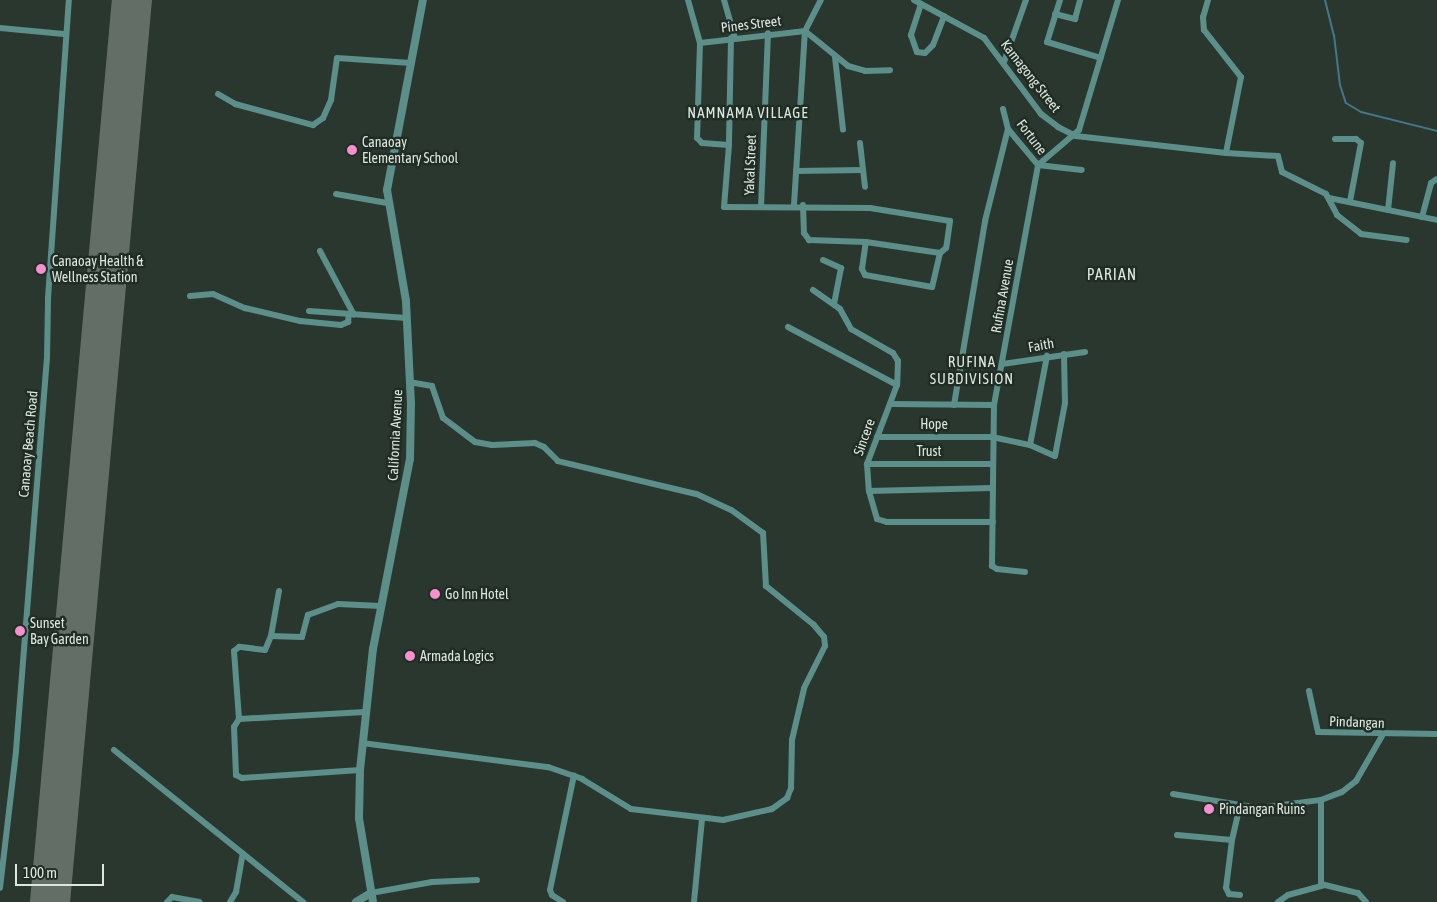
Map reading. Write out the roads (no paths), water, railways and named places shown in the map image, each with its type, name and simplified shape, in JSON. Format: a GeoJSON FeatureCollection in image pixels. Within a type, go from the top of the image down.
{"type":"FeatureCollection","features":[{"type":"Feature","properties":{"kind":"street","name":"Canaoay Beach Road"},"geometry":{"type":"LineString","coordinates":[[0,888],[16,751],[47,358],[48,298],[64,34],[69,0]]}},
{"type":"Feature","properties":{"kind":"street","name":"California Avenue"},"geometry":{"type":"LineString","coordinates":[[373,902],[358,812],[362,743],[381,606],[410,459],[410,382],[404,284],[387,203],[390,162],[423,0]]}},
{"type":"Feature","properties":{"kind":"street"},"geometry":{"type":"LineString","coordinates":[[688,0],[700,42],[697,138],[702,143],[730,145]]}},
{"type":"Feature","properties":{"kind":"street"},"geometry":{"type":"LineString","coordinates":[[724,0],[733,38],[730,145],[724,204],[728,209],[794,205],[870,208],[947,219],[950,224],[946,248],[940,253],[936,283],[927,288],[865,276],[862,269],[866,242]]}},
{"type":"Feature","properties":{"kind":"street"},"geometry":{"type":"LineString","coordinates":[[794,205],[804,31],[821,0]]}},
{"type":"Feature","properties":{"kind":"street","name":"Kamagong Street"},"geometry":{"type":"LineString","coordinates":[[914,0],[984,38],[1004,62],[1041,114],[1058,127],[1076,136],[1226,153],[1278,156],[1282,172],[1317,188],[1329,198]]}},
{"type":"Feature","properties":{"kind":"street"},"geometry":{"type":"LineString","coordinates":[[1004,62],[1026,0]]}},
{"type":"Feature","properties":{"kind":"street"},"geometry":{"type":"LineString","coordinates":[[1060,0],[1049,44],[1101,58]]}},
{"type":"Feature","properties":{"kind":"street"},"geometry":{"type":"LineString","coordinates":[[1055,14],[1076,19],[1080,0]]}},
{"type":"Feature","properties":{"kind":"street"},"geometry":{"type":"LineString","coordinates":[[1038,165],[1076,136],[1118,0]]}},
{"type":"Feature","properties":{"kind":"street"},"geometry":{"type":"LineString","coordinates":[[1208,0],[1203,17],[1204,30],[1241,77],[1226,153]]}},
{"type":"Feature","properties":{"kind":"street"},"geometry":{"type":"LineString","coordinates":[[921,4],[912,35],[917,52],[925,53],[933,45],[944,16]]}},
{"type":"Feature","properties":{"kind":"street"},"geometry":{"type":"LineString","coordinates":[[0,28],[64,34]]}},
{"type":"Feature","properties":{"kind":"street"},"geometry":{"type":"LineString","coordinates":[[804,31],[835,57],[858,70],[890,70]]}},
{"type":"Feature","properties":{"kind":"street","name":"Pines Street"},"geometry":{"type":"LineString","coordinates":[[700,42],[768,33],[804,31]]}},
{"type":"Feature","properties":{"kind":"street","name":"Yakal Street"},"geometry":{"type":"LineString","coordinates":[[760,207],[768,33]]}},
{"type":"Feature","properties":{"kind":"street"},"geometry":{"type":"LineString","coordinates":[[835,57],[843,130]]}},
{"type":"Feature","properties":{"kind":"street"},"geometry":{"type":"LineString","coordinates":[[218,94],[235,104],[313,125],[323,118],[331,100],[337,58],[411,63]]}},
{"type":"Feature","properties":{"kind":"street","name":"Fortune"},"geometry":{"type":"LineString","coordinates":[[1003,109],[1008,129],[1038,165],[1082,170]]}},
{"type":"Feature","properties":{"kind":"street"},"geometry":{"type":"LineString","coordinates":[[954,405],[985,221],[1008,129]]}},
{"type":"Feature","properties":{"kind":"street"},"geometry":{"type":"LineString","coordinates":[[1335,138],[1356,139],[1361,143],[1350,201]]}},
{"type":"Feature","properties":{"kind":"street"},"geometry":{"type":"LineString","coordinates":[[860,144],[865,187]]}},
{"type":"Feature","properties":{"kind":"street"},"geometry":{"type":"LineString","coordinates":[[1388,210],[1392,163]]}},
{"type":"Feature","properties":{"kind":"street","name":"Rufina Avenue"},"geometry":{"type":"LineString","coordinates":[[1025,572],[992,566],[992,437],[994,405],[1038,165]]}},
{"type":"Feature","properties":{"kind":"street"},"geometry":{"type":"LineString","coordinates":[[796,170],[863,170]]}},
{"type":"Feature","properties":{"kind":"street"},"geometry":{"type":"LineString","coordinates":[[1422,217],[1431,183],[1437,179]]}},
{"type":"Feature","properties":{"kind":"street"},"geometry":{"type":"LineString","coordinates":[[336,194],[387,203]]}},
{"type":"Feature","properties":{"kind":"street"},"geometry":{"type":"LineString","coordinates":[[1329,198],[1437,220]]}},
{"type":"Feature","properties":{"kind":"street"},"geometry":{"type":"LineString","coordinates":[[1329,198],[1337,216],[1361,234],[1407,240]]}},
{"type":"Feature","properties":{"kind":"street"},"geometry":{"type":"LineString","coordinates":[[803,205],[807,238],[866,242],[940,253]]}},
{"type":"Feature","properties":{"kind":"street"},"geometry":{"type":"LineString","coordinates":[[320,251],[352,315]]}},
{"type":"Feature","properties":{"kind":"street"},"geometry":{"type":"LineString","coordinates":[[823,260],[841,268],[834,303]]}},
{"type":"Feature","properties":{"kind":"street","name":"Sincere"},"geometry":{"type":"LineString","coordinates":[[813,290],[834,303],[851,328],[895,355],[898,361],[897,385],[867,464],[873,513],[880,521],[993,522]]}},
{"type":"Feature","properties":{"kind":"street"},"geometry":{"type":"LineString","coordinates":[[190,296],[213,294],[245,308],[300,321],[341,324],[348,322],[352,315]]}},
{"type":"Feature","properties":{"kind":"street"},"geometry":{"type":"LineString","coordinates":[[310,311],[407,318]]}},
{"type":"Feature","properties":{"kind":"street"},"geometry":{"type":"LineString","coordinates":[[788,327],[897,385]]}},
{"type":"Feature","properties":{"kind":"street","name":"Faith"},"geometry":{"type":"LineString","coordinates":[[1002,364],[1085,352]]}},
{"type":"Feature","properties":{"kind":"street","name":"Hope"},"geometry":{"type":"LineString","coordinates":[[877,437],[992,437],[1030,445],[1051,456],[1056,454],[1065,403],[1064,354]]}},
{"type":"Feature","properties":{"kind":"street"},"geometry":{"type":"LineString","coordinates":[[1030,445],[1048,356]]}},
{"type":"Feature","properties":{"kind":"street"},"geometry":{"type":"LineString","coordinates":[[362,743],[548,766],[574,775],[631,809],[720,820],[772,809],[787,798],[791,788],[792,740],[804,688],[824,653],[824,637],[818,630],[766,586],[763,532],[711,500],[558,461],[544,447],[535,444],[492,445],[475,442],[443,418],[432,386],[410,382]]}},
{"type":"Feature","properties":{"kind":"street"},"geometry":{"type":"LineString","coordinates":[[890,404],[994,405]]}},
{"type":"Feature","properties":{"kind":"street","name":"Trust"},"geometry":{"type":"LineString","coordinates":[[867,464],[992,464]]}},
{"type":"Feature","properties":{"kind":"street"},"geometry":{"type":"LineString","coordinates":[[869,491],[992,488]]}},
{"type":"Feature","properties":{"kind":"street"},"geometry":{"type":"LineString","coordinates":[[279,591],[271,636],[265,650],[238,647],[234,651],[239,719],[234,727],[235,770],[238,777],[360,770]]}},
{"type":"Feature","properties":{"kind":"street"},"geometry":{"type":"LineString","coordinates":[[271,636],[302,637],[308,615],[338,604],[381,606]]}},
{"type":"Feature","properties":{"kind":"street","name":"Pindangan"},"geometry":{"type":"LineString","coordinates":[[1309,692],[1318,732],[1382,736],[1437,734]]}},
{"type":"Feature","properties":{"kind":"street"},"geometry":{"type":"LineString","coordinates":[[239,719],[365,712]]}},
{"type":"Feature","properties":{"kind":"street"},"geometry":{"type":"LineString","coordinates":[[1173,794],[1240,806],[1285,807],[1321,800],[1342,792],[1356,781],[1382,736]]}},
{"type":"Feature","properties":{"kind":"street"},"geometry":{"type":"LineString","coordinates":[[114,750],[303,902]]}},
{"type":"Feature","properties":{"kind":"street"},"geometry":{"type":"LineString","coordinates":[[563,902],[552,895],[550,890],[574,775]]}},
{"type":"Feature","properties":{"kind":"street"},"geometry":{"type":"LineString","coordinates":[[1321,800],[1322,886]]}},
{"type":"Feature","properties":{"kind":"street"},"geometry":{"type":"LineString","coordinates":[[1240,806],[1232,840],[1226,888],[1229,894],[1240,895]]}},
{"type":"Feature","properties":{"kind":"street"},"geometry":{"type":"LineString","coordinates":[[694,902],[702,819]]}},
{"type":"Feature","properties":{"kind":"street"},"geometry":{"type":"LineString","coordinates":[[1177,835],[1232,840]]}},
{"type":"Feature","properties":{"kind":"street"},"geometry":{"type":"LineString","coordinates":[[230,902],[236,892],[243,854]]}},
{"type":"Feature","properties":{"kind":"street"},"geometry":{"type":"LineString","coordinates":[[356,902],[371,893],[432,882],[477,880]]}},
{"type":"Feature","properties":{"kind":"street"},"geometry":{"type":"LineString","coordinates":[[1278,902],[1288,895],[1322,886],[1358,892],[1366,902]]}},
{"type":"Feature","properties":{"kind":"street"},"geometry":{"type":"LineString","coordinates":[[166,902],[172,897],[200,902]]}},
{"type":"Feature","properties":{"kind":"waterway"},"geometry":{"type":"LineString","coordinates":[[1325,0],[1334,35],[1340,85],[1346,103],[1361,112],[1437,131]]}},
{"type":"Feature","properties":{"kind":"place","name":"Canaoay Elementary School"},"geometry":{"type":"Point","coordinates":[352,150]}},
{"type":"Feature","properties":{"kind":"place","name":"Canaoay Health & Wellness Station"},"geometry":{"type":"Point","coordinates":[41,269]}},
{"type":"Feature","properties":{"kind":"place","name":"Go Inn Hotel"},"geometry":{"type":"Point","coordinates":[435,594]}},
{"type":"Feature","properties":{"kind":"place","name":"Sunset Bay Garden"},"geometry":{"type":"Point","coordinates":[20,631]}},
{"type":"Feature","properties":{"kind":"place","name":"Armada Logics"},"geometry":{"type":"Point","coordinates":[410,656]}},
{"type":"Feature","properties":{"kind":"place","name":"Pindangan Ruins"},"geometry":{"type":"Point","coordinates":[1209,809]}},
{"type":"Feature","properties":{"kind":"district","name":"NAMNAMA VILLAGE"},"geometry":{"type":"Point","coordinates":[748,113]}},
{"type":"Feature","properties":{"kind":"district","name":"PARIAN"},"geometry":{"type":"Point","coordinates":[1112,274]}},
{"type":"Feature","properties":{"kind":"district","name":"RUFINA SUBDIVISION"},"geometry":{"type":"Point","coordinates":[972,370]}}]}
